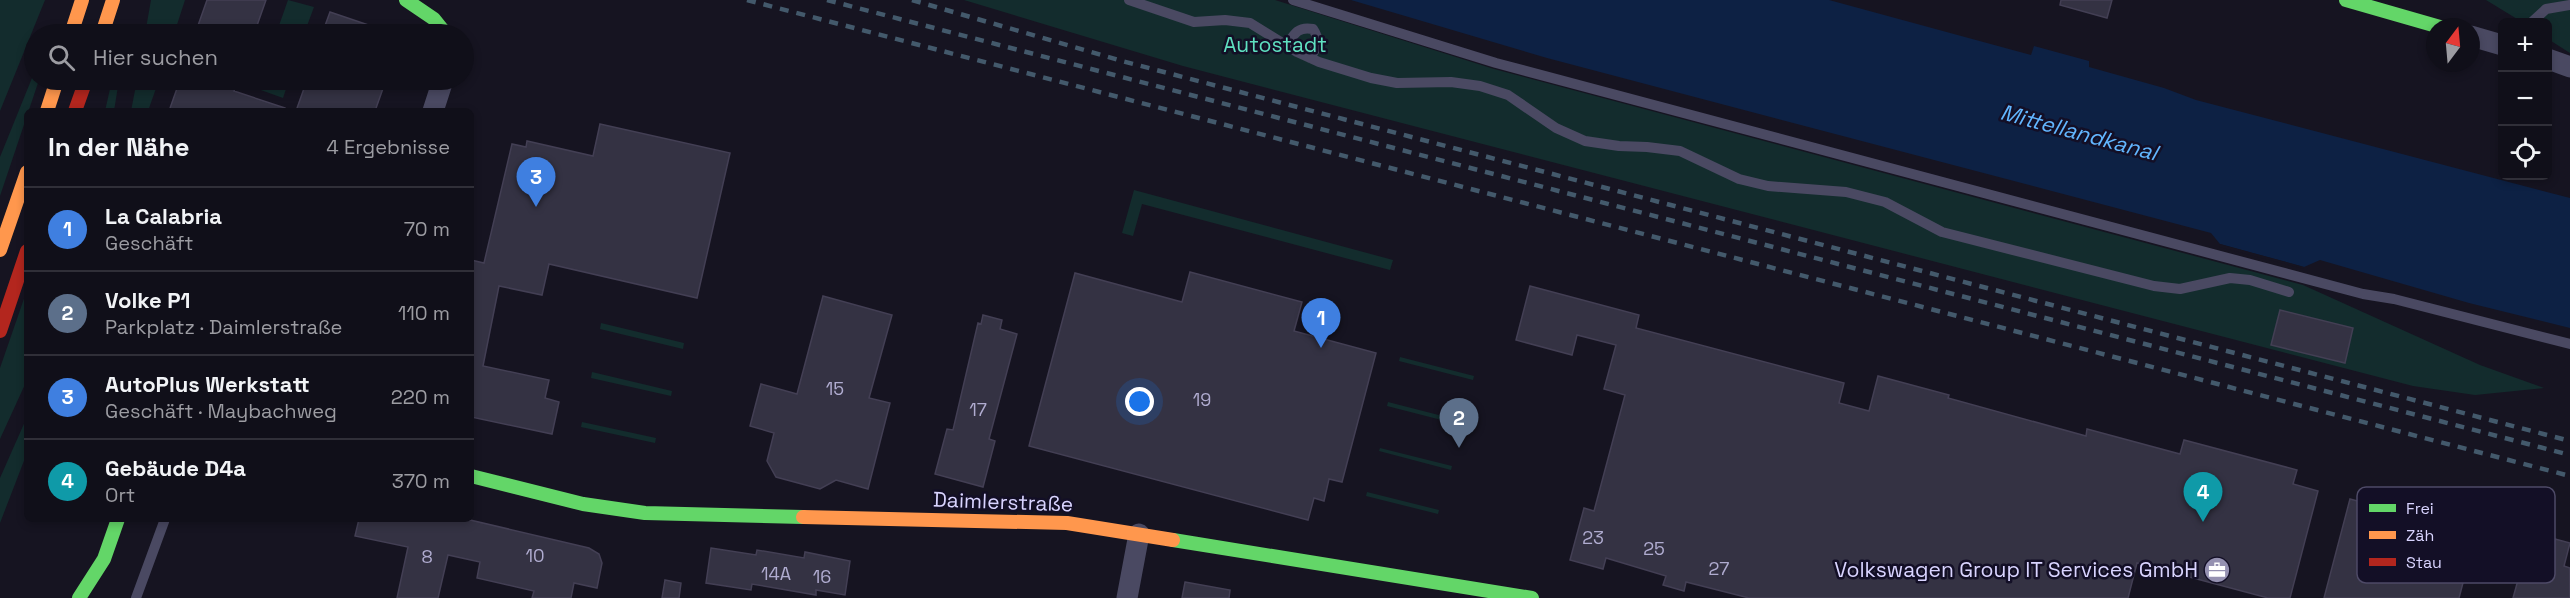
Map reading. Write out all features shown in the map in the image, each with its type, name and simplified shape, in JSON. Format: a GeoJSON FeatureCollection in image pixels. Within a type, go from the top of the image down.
{"type":"FeatureCollection","features":[{"type":"Feature","properties":{"kind":"street"},"geometry":{"type":"LineString","coordinates":[[74,24],[82,0]]}},
{"type":"Feature","properties":{"kind":"street"},"geometry":{"type":"LineString","coordinates":[[106,24],[113,0]]}},
{"type":"Feature","properties":{"kind":"street"},"geometry":{"type":"LineString","coordinates":[[406,0],[438,24]]}},
{"type":"Feature","properties":{"kind":"street"},"geometry":{"type":"LineString","coordinates":[[2346,0],[2426,23]]}},
{"type":"Feature","properties":{"kind":"street"},"geometry":{"type":"LineString","coordinates":[[2480,39],[2498,44]]}},
{"type":"Feature","properties":{"kind":"street"},"geometry":{"type":"LineString","coordinates":[[2552,61],[2570,67]]}},
{"type":"Feature","properties":{"kind":"street"},"geometry":{"type":"LineString","coordinates":[[47,108],[53,90]]}},
{"type":"Feature","properties":{"kind":"street"},"geometry":{"type":"LineString","coordinates":[[76,108],[82,90]]}},
{"type":"Feature","properties":{"kind":"street"},"geometry":{"type":"LineString","coordinates":[[89,108],[93,90]]}},
{"type":"Feature","properties":{"kind":"street"},"geometry":{"type":"LineString","coordinates":[[434,108],[440,90]]}},
{"type":"Feature","properties":{"kind":"street"},"geometry":{"type":"LineString","coordinates":[[1,248],[24,181]]}},
{"type":"Feature","properties":{"kind":"street"},"geometry":{"type":"LineString","coordinates":[[0,331],[24,259]]}},
{"type":"Feature","properties":{"kind":"street","name":"Daimlerstraße"},"geometry":{"type":"LineString","coordinates":[[474,477],[584,504],[645,513],[1067,524],[1532,598]]}},
{"type":"Feature","properties":{"kind":"street"},"geometry":{"type":"LineString","coordinates":[[79,598],[104,559],[117,522]]}},
{"type":"Feature","properties":{"kind":"street"},"geometry":{"type":"LineString","coordinates":[[1128,598],[1139,534]]}},
{"type":"Feature","properties":{"kind":"lane"},"geometry":{"type":"LineString","coordinates":[[1129,0],[1194,22],[1225,20],[1250,23],[1310,58],[1341,70],[1396,83],[1451,82],[1480,86],[1508,95],[1556,128],[1585,141],[1680,151],[1739,179],[1768,186],[1846,192],[1866,197],[1885,202],[1942,232],[2154,286],[2180,289],[2230,278],[2250,280],[2289,292]]}},
{"type":"Feature","properties":{"kind":"lane"},"geometry":{"type":"LineString","coordinates":[[1293,0],[1519,69],[2121,231],[2363,294],[2394,299],[2570,344]]}},
{"type":"Feature","properties":{"kind":"lane"},"geometry":{"type":"LineString","coordinates":[[2536,18],[2546,9],[2570,5]]}},
{"type":"Feature","properties":{"kind":"lane"},"geometry":{"type":"LineString","coordinates":[[1287,45],[1296,31],[1305,28],[1313,29],[1318,37],[1318,46],[1310,58]]}},
{"type":"Feature","properties":{"kind":"lane"},"geometry":{"type":"LineString","coordinates":[[136,598],[164,522]]}},
{"type":"Feature","properties":{"kind":"green space"},"geometry":{"type":"Polygon","coordinates":[[[0,0],[45,0],[35,24],[24,24],[24,52],[0,111],[0,0]]]}},
{"type":"Feature","properties":{"kind":"green space"},"geometry":{"type":"Polygon","coordinates":[[[151,0],[185,0],[177,24],[147,24],[151,0]]]}},
{"type":"Feature","properties":{"kind":"green space"},"geometry":{"type":"Polygon","coordinates":[[[288,0],[314,7],[308,24],[280,24],[288,0]]]}},
{"type":"Feature","properties":{"kind":"green space","name":"Autostadt"},"geometry":{"type":"Polygon","coordinates":[[[964,0],[1275,0],[1494,69],[2303,285],[2480,365],[2544,388],[2475,395],[2413,386],[1183,66],[964,0]]]}},
{"type":"Feature","properties":{"kind":"green space"},"geometry":{"type":"Polygon","coordinates":[[[2486,0],[2570,0],[2570,53],[2552,42],[2552,18],[2515,18],[2486,0]]]}},
{"type":"Feature","properties":{"kind":"green space"},"geometry":{"type":"Polygon","coordinates":[[[27,90],[36,90],[30,108],[24,108],[24,125],[0,196],[0,157],[27,90]]]}},
{"type":"Feature","properties":{"kind":"green space"},"geometry":{"type":"Polygon","coordinates":[[[110,90],[117,90],[114,108],[106,108],[110,90]]]}},
{"type":"Feature","properties":{"kind":"green space"},"geometry":{"type":"Polygon","coordinates":[[[135,90],[155,90],[149,108],[132,108],[135,90]]]}},
{"type":"Feature","properties":{"kind":"green space"},"geometry":{"type":"Polygon","coordinates":[[[261,90],[286,90],[283,98],[261,90]]]}},
{"type":"Feature","properties":{"kind":"green space"},"geometry":{"type":"Polygon","coordinates":[[[1134,190],[1393,260],[1390,270],[1142,204],[1133,236],[1122,233],[1134,190]]]}},
{"type":"Feature","properties":{"kind":"green space"},"geometry":{"type":"Polygon","coordinates":[[[24,299],[24,387],[0,439],[0,368],[24,299]]]}},
{"type":"Feature","properties":{"kind":"green space"},"geometry":{"type":"Polygon","coordinates":[[[601,323],[684,343],[683,349],[600,329],[601,323]]]}},
{"type":"Feature","properties":{"kind":"green space"},"geometry":{"type":"Polygon","coordinates":[[[1400,357],[1474,376],[1473,380],[1399,361],[1400,357]]]}},
{"type":"Feature","properties":{"kind":"green space"},"geometry":{"type":"Polygon","coordinates":[[[592,372],[672,391],[671,396],[591,378],[592,372]]]}},
{"type":"Feature","properties":{"kind":"green space"},"geometry":{"type":"Polygon","coordinates":[[[1388,402],[1462,421],[1461,425],[1387,406],[1388,402]]]}},
{"type":"Feature","properties":{"kind":"green space"},"geometry":{"type":"Polygon","coordinates":[[[582,422],[656,438],[655,443],[581,427],[582,422]]]}},
{"type":"Feature","properties":{"kind":"green space"},"geometry":{"type":"Polygon","coordinates":[[[24,424],[24,461],[0,523],[0,478],[24,424]]]}},
{"type":"Feature","properties":{"kind":"green space"},"geometry":{"type":"Polygon","coordinates":[[[1380,448],[1452,466],[1451,470],[1379,451],[1380,448]]]}},
{"type":"Feature","properties":{"kind":"green space"},"geometry":{"type":"Polygon","coordinates":[[[1367,492],[1439,510],[1438,514],[1366,496],[1367,492]]]}},
{"type":"Feature","properties":{"kind":"water","name":"Mittellandkanal"},"geometry":{"type":"Polygon","coordinates":[[[1351,0],[1829,0],[2031,55],[2034,46],[2089,61],[2089,67],[2164,88],[2196,100],[2570,198],[2570,328],[2469,303],[2320,260],[2304,267],[2220,244],[2211,233],[1547,58],[1351,0]]]}},
{"type":"Feature","properties":{"kind":"pier"},"geometry":{"type":"Polygon","coordinates":[[[2220,244],[2304,267],[2304,269],[2219,247],[2220,244]]]}},
{"type":"Feature","properties":{"kind":"building"},"geometry":{"type":"Polygon","coordinates":[[[207,0],[266,0],[258,24],[199,24],[207,0]]]}},
{"type":"Feature","properties":{"kind":"building"},"geometry":{"type":"Polygon","coordinates":[[[2061,0],[2112,0],[2107,18],[2060,5],[2061,0]]]}},
{"type":"Feature","properties":{"kind":"building"},"geometry":{"type":"Polygon","coordinates":[[[330,12],[365,24],[326,24],[330,12]]]}},
{"type":"Feature","properties":{"kind":"building"},"geometry":{"type":"Polygon","coordinates":[[[176,90],[234,90],[285,108],[170,108],[176,90]]]}},
{"type":"Feature","properties":{"kind":"building"},"geometry":{"type":"Polygon","coordinates":[[[303,90],[382,90],[376,108],[297,108],[303,90]]]}},
{"type":"Feature","properties":{"kind":"building"},"geometry":{"type":"Polygon","coordinates":[[[600,124],[730,153],[697,298],[549,264],[542,295],[499,286],[483,366],[549,380],[545,398],[559,402],[552,434],[474,418],[474,261],[484,263],[512,144],[526,147],[527,141],[593,156],[600,124]]]}},
{"type":"Feature","properties":{"kind":"building"},"geometry":{"type":"Polygon","coordinates":[[[1190,272],[1302,302],[1294,331],[1376,353],[1342,482],[1329,479],[1324,501],[1314,498],[1308,520],[1029,446],[1075,273],[1182,302],[1190,272]]]}},
{"type":"Feature","properties":{"kind":"building"},"geometry":{"type":"Polygon","coordinates":[[[1530,286],[1639,315],[1636,328],[1844,383],[1839,403],[1869,411],[1878,376],[2086,436],[2087,429],[2180,454],[2184,440],[2297,470],[2293,484],[2318,491],[2290,598],[2268,598],[2137,563],[2128,598],[1749,598],[1686,582],[1684,591],[1663,585],[1666,576],[1606,558],[1603,569],[1570,560],[1584,508],[1594,511],[1625,395],[1604,389],[1616,345],[1577,335],[1572,355],[1516,340],[1530,286]]]}},
{"type":"Feature","properties":{"kind":"building"},"geometry":{"type":"Polygon","coordinates":[[[823,296],[892,315],[869,398],[890,403],[868,489],[836,480],[820,489],[776,477],[767,461],[774,433],[750,426],[761,384],[797,394],[823,296]]]}},
{"type":"Feature","properties":{"kind":"building"},"geometry":{"type":"Polygon","coordinates":[[[2280,310],[2353,328],[2345,363],[2271,345],[2280,310]]]}},
{"type":"Feature","properties":{"kind":"building"},"geometry":{"type":"Polygon","coordinates":[[[983,315],[1002,320],[1000,329],[1017,334],[989,439],[995,441],[983,487],[935,474],[947,429],[953,430],[978,323],[981,324],[983,315]]]}},
{"type":"Feature","properties":{"kind":"building"},"geometry":{"type":"Polygon","coordinates":[[[2350,499],[2357,501],[2357,583],[2463,583],[2459,598],[2324,598],[2350,499]]]}},
{"type":"Feature","properties":{"kind":"building"},"geometry":{"type":"Polygon","coordinates":[[[474,521],[589,548],[599,554],[602,563],[597,588],[574,583],[571,598],[532,598],[534,591],[477,578],[480,562],[448,555],[438,598],[397,598],[408,547],[355,536],[358,522],[474,521]]]}},
{"type":"Feature","properties":{"kind":"building"},"geometry":{"type":"Polygon","coordinates":[[[2555,539],[2570,543],[2564,566],[2570,568],[2570,598],[2513,598],[2517,583],[2555,583],[2555,539]]]}},
{"type":"Feature","properties":{"kind":"building"},"geometry":{"type":"Polygon","coordinates":[[[711,548],[756,555],[757,550],[804,558],[805,552],[850,561],[845,595],[816,590],[816,595],[752,584],[751,590],[706,583],[711,548]]]}},
{"type":"Feature","properties":{"kind":"building"},"geometry":{"type":"Polygon","coordinates":[[[665,580],[681,583],[679,598],[662,598],[665,580]]]}},
{"type":"Feature","properties":{"kind":"building"},"geometry":{"type":"Polygon","coordinates":[[[1185,582],[1230,590],[1229,598],[1182,598],[1185,582]]]}},
{"type":"Feature","properties":{"kind":"railway"},"geometry":{"type":"LineString","coordinates":[[747,0],[2570,476]]}},
{"type":"Feature","properties":{"kind":"railway"},"geometry":{"type":"LineString","coordinates":[[827,0],[2570,455]]}},
{"type":"Feature","properties":{"kind":"railway"},"geometry":{"type":"LineString","coordinates":[[912,0],[1122,61],[2570,441]]}},
{"type":"Feature","properties":{"kind":"traffic: fast"},"geometry":{"type":"LineString","coordinates":[[406,0],[438,24]]}},
{"type":"Feature","properties":{"kind":"traffic: fast"},"geometry":{"type":"LineString","coordinates":[[2346,0],[2426,23]]}},
{"type":"Feature","properties":{"kind":"traffic: fast"},"geometry":{"type":"LineString","coordinates":[[474,477],[583,504],[645,513],[803,517]]}},
{"type":"Feature","properties":{"kind":"traffic: fast"},"geometry":{"type":"LineString","coordinates":[[79,598],[104,559],[117,522]]}},
{"type":"Feature","properties":{"kind":"traffic: fast"},"geometry":{"type":"LineString","coordinates":[[1173,540],[1532,598]]}},
{"type":"Feature","properties":{"kind":"traffic: slow"},"geometry":{"type":"LineString","coordinates":[[74,24],[82,0]]}},
{"type":"Feature","properties":{"kind":"traffic: slow"},"geometry":{"type":"LineString","coordinates":[[105,24],[113,0]]}},
{"type":"Feature","properties":{"kind":"traffic: slow"},"geometry":{"type":"LineString","coordinates":[[48,108],[54,90]]}},
{"type":"Feature","properties":{"kind":"traffic: slow"},"geometry":{"type":"LineString","coordinates":[[0,250],[24,181]]}},
{"type":"Feature","properties":{"kind":"traffic: slow"},"geometry":{"type":"LineString","coordinates":[[803,517],[1067,523],[1173,540]]}},
{"type":"Feature","properties":{"kind":"traffic: jam"},"geometry":{"type":"LineString","coordinates":[[76,108],[82,90]]}},
{"type":"Feature","properties":{"kind":"traffic: jam"},"geometry":{"type":"LineString","coordinates":[[0,331],[24,260]]}},
{"type":"Feature","properties":{"kind":"place","name":"AutoPlus Werkstatt"},"geometry":{"type":"Point","coordinates":[536,207]}},
{"type":"Feature","properties":{"kind":"place","name":"La Calabria"},"geometry":{"type":"Point","coordinates":[1321,348]}},
{"type":"Feature","properties":{"kind":"place","name":"Volke P1"},"geometry":{"type":"Point","coordinates":[1459,448]}},
{"type":"Feature","properties":{"kind":"place","name":"Gebäude D4a"},"geometry":{"type":"Point","coordinates":[2203,522]}},
{"type":"Feature","properties":{"kind":"place","name":"Volkswagen Group IT Services GmbH"},"geometry":{"type":"Point","coordinates":[2217,570]}}]}
